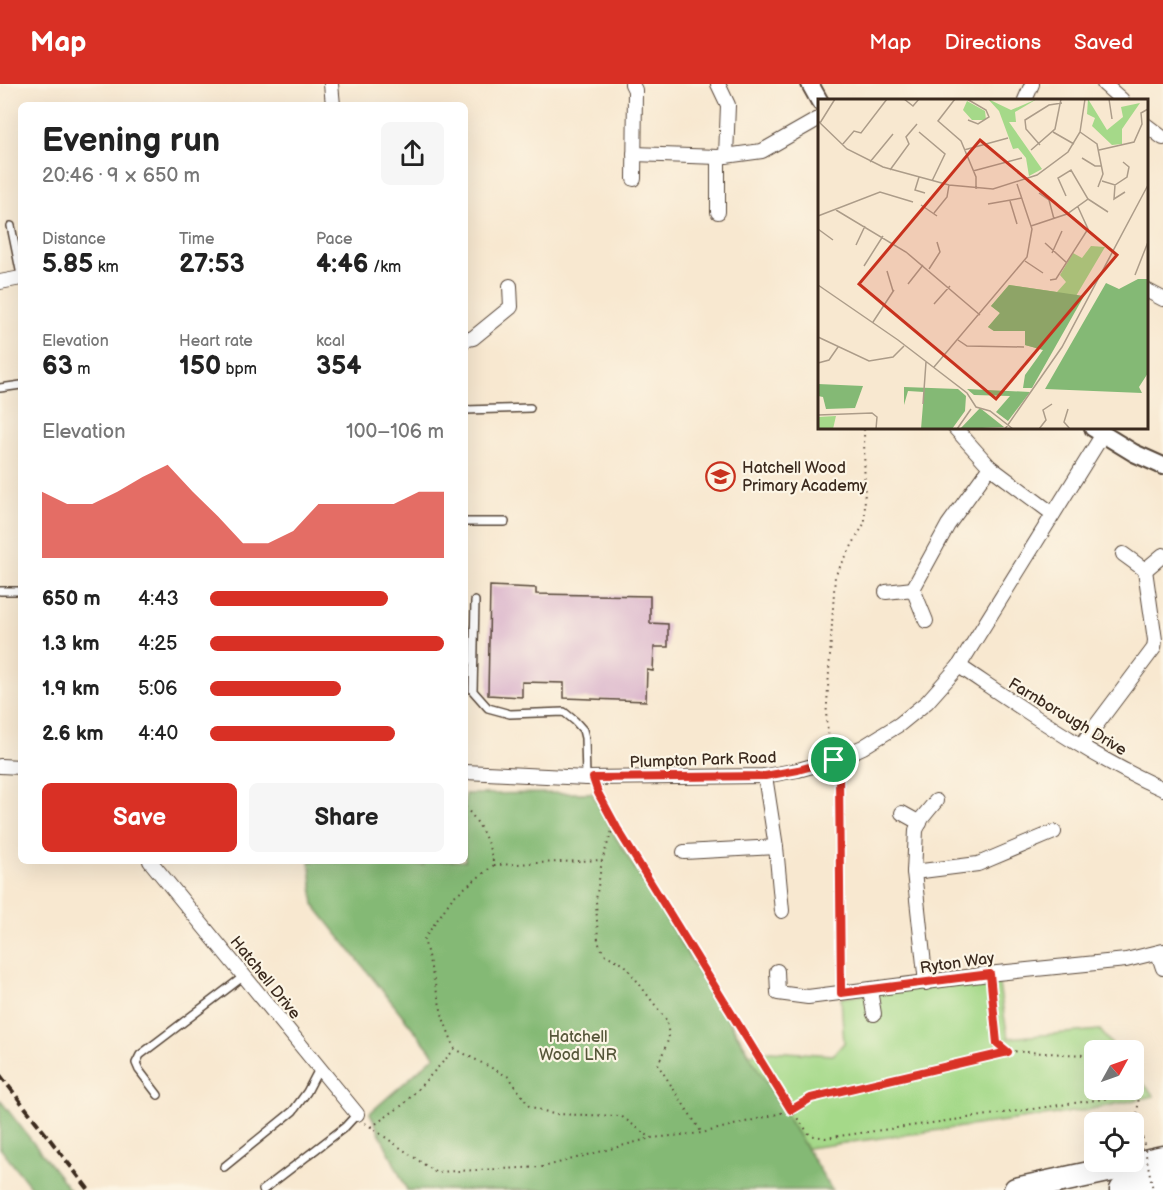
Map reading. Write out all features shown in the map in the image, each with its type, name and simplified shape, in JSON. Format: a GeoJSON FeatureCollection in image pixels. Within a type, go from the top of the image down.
{"type":"FeatureCollection","features":[{"type":"Feature","properties":{"kind":"highway"},"geometry":{"type":"LineString","coordinates":[[1017,1190],[1163,1158]]}},
{"type":"Feature","properties":{"kind":"highway"},"geometry":{"type":"LineString","coordinates":[[1122,1190],[1163,1181]]}},
{"type":"Feature","properties":{"kind":"street"},"geometry":{"type":"LineString","coordinates":[[331,84],[333,102]]}},
{"type":"Feature","properties":{"kind":"street"},"geometry":{"type":"LineString","coordinates":[[632,84],[635,90],[634,178]]}},
{"type":"Feature","properties":{"kind":"street"},"geometry":{"type":"LineString","coordinates":[[718,84],[728,105],[718,212]]}},
{"type":"Feature","properties":{"kind":"street"},"geometry":{"type":"LineString","coordinates":[[810,84],[818,100]]}},
{"type":"Feature","properties":{"kind":"street"},"geometry":{"type":"LineString","coordinates":[[1025,99],[1032,84]]}},
{"type":"Feature","properties":{"kind":"street"},"geometry":{"type":"LineString","coordinates":[[1104,84],[1121,99]]}},
{"type":"Feature","properties":{"kind":"street"},"geometry":{"type":"LineString","coordinates":[[634,154],[722,157],[762,151],[818,119]]}},
{"type":"Feature","properties":{"kind":"street"},"geometry":{"type":"LineString","coordinates":[[1148,127],[1163,138]]}},
{"type":"Feature","properties":{"kind":"street"},"geometry":{"type":"LineString","coordinates":[[0,282],[18,278]]}},
{"type":"Feature","properties":{"kind":"street"},"geometry":{"type":"LineString","coordinates":[[468,339],[473,338],[511,307],[510,286]]}},
{"type":"Feature","properties":{"kind":"street"},"geometry":{"type":"LineString","coordinates":[[1148,291],[1163,298]]}},
{"type":"Feature","properties":{"kind":"street"},"geometry":{"type":"LineString","coordinates":[[956,429],[990,468],[1053,514]]}},
{"type":"Feature","properties":{"kind":"street"},"geometry":{"type":"LineString","coordinates":[[1098,431],[1134,453],[1163,466]]}},
{"type":"Feature","properties":{"kind":"street","name":"Plumpton Park Road"},"geometry":{"type":"LineString","coordinates":[[468,772],[590,778],[765,776],[834,760],[863,747],[900,724],[927,702],[959,666],[1053,514],[1098,431]]}},
{"type":"Feature","properties":{"kind":"street"},"geometry":{"type":"LineString","coordinates":[[913,589],[948,525],[990,468]]}},
{"type":"Feature","properties":{"kind":"street"},"geometry":{"type":"LineString","coordinates":[[1082,744],[1154,648],[1155,640],[1145,570],[1124,554]]}},
{"type":"Feature","properties":{"kind":"street"},"geometry":{"type":"LineString","coordinates":[[1145,570],[1163,555]]}},
{"type":"Feature","properties":{"kind":"street"},"geometry":{"type":"LineString","coordinates":[[886,592],[913,589]]}},
{"type":"Feature","properties":{"kind":"street"},"geometry":{"type":"LineString","coordinates":[[913,589],[926,621]]}},
{"type":"Feature","properties":{"kind":"street","name":"Farnborough Drive"},"geometry":{"type":"LineString","coordinates":[[959,666],[1082,744],[1163,789]]}},
{"type":"Feature","properties":{"kind":"street"},"geometry":{"type":"LineString","coordinates":[[0,766],[18,767]]}},
{"type":"Feature","properties":{"kind":"street"},"geometry":{"type":"LineString","coordinates":[[765,776],[776,847],[782,911]]}},
{"type":"Feature","properties":{"kind":"street"},"geometry":{"type":"LineString","coordinates":[[926,983],[914,872],[916,830],[936,801]]}},
{"type":"Feature","properties":{"kind":"street"},"geometry":{"type":"LineString","coordinates":[[902,813],[920,823]]}},
{"type":"Feature","properties":{"kind":"street"},"geometry":{"type":"LineString","coordinates":[[914,872],[978,864],[1054,832]]}},
{"type":"Feature","properties":{"kind":"street"},"geometry":{"type":"LineString","coordinates":[[684,852],[776,847]]}},
{"type":"Feature","properties":{"kind":"street","name":"Hatchell Drive"},"geometry":{"type":"LineString","coordinates":[[152,864],[357,1114]]}},
{"type":"Feature","properties":{"kind":"street"},"geometry":{"type":"LineString","coordinates":[[1160,952],[1163,968]]}},
{"type":"Feature","properties":{"kind":"street","name":"Ryton Way"},"geometry":{"type":"LineString","coordinates":[[777,971],[778,993],[808,997],[990,974],[1126,960],[1160,952]]}},
{"type":"Feature","properties":{"kind":"street"},"geometry":{"type":"LineString","coordinates":[[870,990],[874,1014]]}},
{"type":"Feature","properties":{"kind":"lane"},"geometry":{"type":"LineString","coordinates":[[10,226],[18,263]]}},
{"type":"Feature","properties":{"kind":"lane"},"geometry":{"type":"LineString","coordinates":[[0,388],[18,385]]}},
{"type":"Feature","properties":{"kind":"lane"},"geometry":{"type":"LineString","coordinates":[[468,410],[530,408]]}},
{"type":"Feature","properties":{"kind":"lane"},"geometry":{"type":"LineString","coordinates":[[468,522],[505,522]]}},
{"type":"Feature","properties":{"kind":"lane"},"geometry":{"type":"LineString","coordinates":[[0,591],[18,591]]}},
{"type":"Feature","properties":{"kind":"lane"},"geometry":{"type":"LineString","coordinates":[[475,601],[473,691],[488,708],[510,714],[564,712],[583,730],[590,778]]}},
{"type":"Feature","properties":{"kind":"lane"},"geometry":{"type":"LineString","coordinates":[[158,1095],[139,1070],[136,1063],[140,1055],[244,976]]}},
{"type":"Feature","properties":{"kind":"lane"},"geometry":{"type":"LineString","coordinates":[[224,1167],[293,1111],[307,1092],[319,1069]]}},
{"type":"Feature","properties":{"kind":"lane"},"geometry":{"type":"LineString","coordinates":[[263,1190],[345,1127],[357,1114]]}},
{"type":"Feature","properties":{"kind":"path"},"geometry":{"type":"LineString","coordinates":[[841,993],[839,774],[826,720],[835,576],[864,522],[864,429]]}},
{"type":"Feature","properties":{"kind":"path"},"geometry":{"type":"LineString","coordinates":[[590,778],[617,828],[791,1110],[810,1136],[825,1138],[1096,1100]]}},
{"type":"Feature","properties":{"kind":"path"},"geometry":{"type":"LineString","coordinates":[[468,810],[477,820],[491,849],[494,865]]}},
{"type":"Feature","properties":{"kind":"path"},"geometry":{"type":"LineString","coordinates":[[617,828],[612,831],[603,860],[596,900],[598,942],[604,954],[625,965],[666,1021],[669,1038],[658,1065],[702,1132]]}},
{"type":"Feature","properties":{"kind":"path"},"geometry":{"type":"LineString","coordinates":[[603,860],[494,865],[453,897],[424,939],[443,1018],[454,1049],[509,1077],[529,1106],[553,1114],[621,1116],[651,1138]]}},
{"type":"Feature","properties":{"kind":"path"},"geometry":{"type":"LineString","coordinates":[[990,974],[997,1043],[1008,1052]]}},
{"type":"Feature","properties":{"kind":"path"},"geometry":{"type":"LineString","coordinates":[[371,1127],[404,1104],[454,1049]]}},
{"type":"Feature","properties":{"kind":"path"},"geometry":{"type":"LineString","coordinates":[[357,1114],[371,1127],[435,1172],[543,1167],[651,1138],[702,1132],[791,1110],[811,1098],[1008,1052],[1084,1055]]}},
{"type":"Feature","properties":{"kind":"path"},"geometry":{"type":"LineString","coordinates":[[1138,1100],[1136,1129],[1141,1130],[1153,1190]]}},
{"type":"Feature","properties":{"kind":"green space","name":"Hatchell Wood LNR"},"geometry":{"type":"Polygon","coordinates":[[[592,793],[612,831],[750,1054],[770,1051],[833,1055],[844,1043],[841,998],[997,973],[1008,1038],[1100,1030],[1108,1040],[1084,1040],[1084,1100],[1135,1100],[1087,1110],[808,1148],[578,1190],[407,1190],[370,1113],[435,1056],[314,905],[310,864],[468,864],[468,794],[592,793]]]}},
{"type":"Feature","properties":{"kind":"green space","name":"Hatchell Wood LNR"},"geometry":{"type":"Polygon","coordinates":[[[592,793],[612,831],[832,1190],[407,1190],[370,1113],[435,1056],[314,905],[310,864],[468,864],[468,794],[592,793]]]}},
{"type":"Feature","properties":{"kind":"green space","name":"Hatchell Wood LNR"},"geometry":{"type":"Polygon","coordinates":[[[1144,1084],[1154,1096],[1144,1098],[1144,1084]]]}},
{"type":"Feature","properties":{"kind":"green space"},"geometry":{"type":"Polygon","coordinates":[[[0,1100],[70,1190],[33,1190],[0,1148],[0,1100]]]}},
{"type":"Feature","properties":{"kind":"building"},"geometry":{"type":"Polygon","coordinates":[[[490,586],[536,588],[536,594],[650,596],[650,623],[668,624],[668,647],[654,647],[653,671],[647,670],[646,701],[564,698],[564,683],[522,682],[522,697],[488,695],[490,586]]]}},
{"type":"Feature","properties":{"kind":"railway"},"geometry":{"type":"LineString","coordinates":[[0,1075],[89,1190]]}},
{"type":"Feature","properties":{"kind":"place","name":"Hatchell Wood Primary Academy"},"geometry":{"type":"Point","coordinates":[721,476]}},
{"type":"Feature","properties":{"kind":"route"},"geometry":{"type":"LineString","coordinates":[[834,760],[839,774],[841,993],[990,974],[997,1043],[1008,1052],[811,1098],[791,1110],[617,828],[598,793],[593,778],[765,776],[834,760]]}}]}
